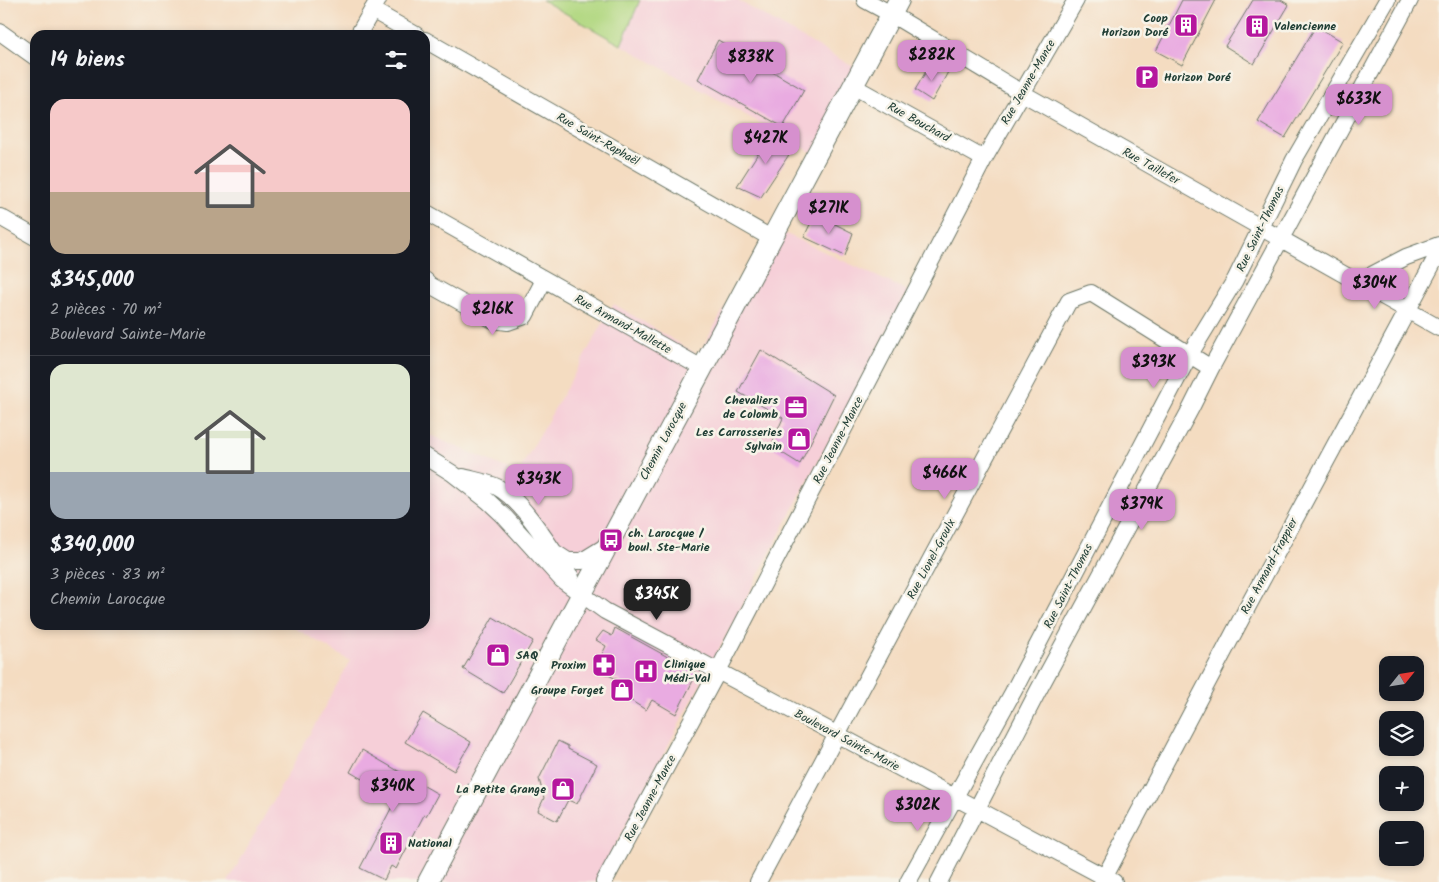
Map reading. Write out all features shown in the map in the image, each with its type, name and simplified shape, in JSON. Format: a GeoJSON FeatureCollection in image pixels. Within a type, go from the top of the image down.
{"type":"FeatureCollection","features":[{"type":"Feature","properties":{"kind":"main road","name":"Chemin Larocque"},"geometry":{"type":"LineString","coordinates":[[428,882],[895,7]]}},
{"type":"Feature","properties":{"kind":"street","name":"Rue Taillefer"},"geometry":{"type":"LineString","coordinates":[[865,0],[895,7],[1022,93],[1439,328]]}},
{"type":"Feature","properties":{"kind":"street","name":"Rue Jeanne-Mance"},"geometry":{"type":"LineString","coordinates":[[604,882],[718,672],[984,159],[1076,0]]}},
{"type":"Feature","properties":{"kind":"street","name":"Rue Saint-Thomas"},"geometry":{"type":"LineString","coordinates":[[908,882],[1013,692],[1190,354],[1234,280],[1294,160],[1387,0]]}},
{"type":"Feature","properties":{"kind":"street","name":"Rue Saint-Thomas"},"geometry":{"type":"LineString","coordinates":[[939,882],[978,810],[1038,690],[1410,0]]}},
{"type":"Feature","properties":{"kind":"street"},"geometry":{"type":"LineString","coordinates":[[361,30],[375,5],[409,30]]}},
{"type":"Feature","properties":{"kind":"street"},"geometry":{"type":"LineString","coordinates":[[0,32],[30,53]]}},
{"type":"Feature","properties":{"kind":"street","name":"Rue Saint-Raphaël"},"geometry":{"type":"LineString","coordinates":[[430,43],[772,238]]}},
{"type":"Feature","properties":{"kind":"street","name":"Rue Bouchard"},"geometry":{"type":"LineString","coordinates":[[853,86],[984,159]]}},
{"type":"Feature","properties":{"kind":"street"},"geometry":{"type":"LineString","coordinates":[[0,217],[30,234]]}},
{"type":"Feature","properties":{"kind":"street","name":"Rue Armand-Mallette"},"geometry":{"type":"LineString","coordinates":[[430,219],[702,368]]}},
{"type":"Feature","properties":{"kind":"street"},"geometry":{"type":"LineString","coordinates":[[1358,282],[1406,257],[1439,245]]}},
{"type":"Feature","properties":{"kind":"street","name":"Rue Armand-Frappier"},"geometry":{"type":"LineString","coordinates":[[1107,880],[1248,606],[1439,252]]}},
{"type":"Feature","properties":{"kind":"street"},"geometry":{"type":"LineString","coordinates":[[430,285],[493,320],[508,322],[524,316],[544,280]]}},
{"type":"Feature","properties":{"kind":"street","name":"Rue Lionel-Groulx"},"geometry":{"type":"LineString","coordinates":[[758,882],[1069,301],[1091,293],[1211,368]]}},
{"type":"Feature","properties":{"kind":"street","name":"Boulevard Sainte-Marie"},"geometry":{"type":"LineString","coordinates":[[430,459],[452,473],[488,501],[562,580],[605,611],[1107,880]]}},
{"type":"Feature","properties":{"kind":"street","name":"Boulevard Sainte-Marie"},"geometry":{"type":"LineString","coordinates":[[452,473],[496,486],[511,496],[571,577],[581,595]]}},
{"type":"Feature","properties":{"kind":"street"},"geometry":{"type":"LineString","coordinates":[[552,551],[568,561],[582,561],[608,545]]}},
{"type":"Feature","properties":{"kind":"shaded area"},"geometry":{"type":"Polygon","coordinates":[[[542,0],[737,0],[857,69],[813,153],[542,0]]]}},
{"type":"Feature","properties":{"kind":"shaded area"},"geometry":{"type":"Polygon","coordinates":[[[771,227],[908,291],[596,882],[228,882],[350,661],[298,630],[430,630],[430,435],[518,473],[614,304],[698,355],[771,227]]]}},
{"type":"Feature","properties":{"kind":"green space"},"geometry":{"type":"Polygon","coordinates":[[[542,0],[640,0],[621,45],[542,0]]]}},
{"type":"Feature","properties":{"kind":"building","name":"Coop Horizon Doré"},"geometry":{"type":"Polygon","coordinates":[[[1182,0],[1216,0],[1182,65],[1156,51],[1182,0]]]}},
{"type":"Feature","properties":{"kind":"building","name":"Valencienne"},"geometry":{"type":"Polygon","coordinates":[[[1253,0],[1281,0],[1289,5],[1254,64],[1225,46],[1253,0]]]}},
{"type":"Feature","properties":{"kind":"building"},"geometry":{"type":"Polygon","coordinates":[[[1316,26],[1343,42],[1285,138],[1258,122],[1316,26]]]}},
{"type":"Feature","properties":{"kind":"building"},"geometry":{"type":"Polygon","coordinates":[[[718,40],[804,90],[783,127],[698,79],[718,40]]]}},
{"type":"Feature","properties":{"kind":"building"},"geometry":{"type":"Polygon","coordinates":[[[931,63],[948,72],[932,101],[915,90],[931,63]]]}},
{"type":"Feature","properties":{"kind":"building"},"geometry":{"type":"Polygon","coordinates":[[[771,133],[796,144],[761,197],[737,186],[771,133]]]}},
{"type":"Feature","properties":{"kind":"building"},"geometry":{"type":"Polygon","coordinates":[[[815,214],[853,233],[845,256],[804,237],[815,214]]]}},
{"type":"Feature","properties":{"kind":"building","name":"Chevaliers de Colomb"},"geometry":{"type":"Polygon","coordinates":[[[761,350],[834,395],[800,464],[771,446],[783,418],[738,392],[761,350]]]}},
{"type":"Feature","properties":{"kind":"building","name":"SAQ"},"geometry":{"type":"Polygon","coordinates":[[[493,617],[533,641],[503,693],[463,669],[493,617]]]}},
{"type":"Feature","properties":{"kind":"building","name":"Clinique Médi-Val"},"geometry":{"type":"Polygon","coordinates":[[[615,628],[697,673],[676,714],[652,700],[646,710],[617,692],[621,681],[595,669],[606,646],[596,640],[603,631],[612,636],[615,628]]]}},
{"type":"Feature","properties":{"kind":"building"},"geometry":{"type":"Polygon","coordinates":[[[423,713],[471,742],[454,771],[405,742],[423,713]]]}},
{"type":"Feature","properties":{"kind":"building","name":"La Petite Grange"},"geometry":{"type":"Polygon","coordinates":[[[558,741],[568,746],[568,749],[597,764],[577,804],[568,800],[557,821],[538,811],[544,798],[539,779],[558,741]]]}},
{"type":"Feature","properties":{"kind":"building"},"geometry":{"type":"Polygon","coordinates":[[[362,750],[438,794],[426,816],[424,815],[396,869],[391,866],[384,880],[360,868],[396,799],[350,772],[362,750]]]}},
{"type":"Feature","properties":{"kind":"place","name":"Coop Horizon Doré"},"geometry":{"type":"Point","coordinates":[1186,25]}},
{"type":"Feature","properties":{"kind":"place","name":"Valencienne"},"geometry":{"type":"Point","coordinates":[1257,26]}},
{"type":"Feature","properties":{"kind":"place","name":"Horizon Doré"},"geometry":{"type":"Point","coordinates":[1147,77]}},
{"type":"Feature","properties":{"kind":"place","name":"Chevaliers de Colomb"},"geometry":{"type":"Point","coordinates":[796,407]}},
{"type":"Feature","properties":{"kind":"place","name":"Les Carrosseries Sylvain"},"geometry":{"type":"Point","coordinates":[799,439]}},
{"type":"Feature","properties":{"kind":"place","name":"ch. Larocque / boul. Ste-Marie"},"geometry":{"type":"Point","coordinates":[611,540]}},
{"type":"Feature","properties":{"kind":"place","name":"SAQ"},"geometry":{"type":"Point","coordinates":[498,655]}},
{"type":"Feature","properties":{"kind":"place","name":"Proxim"},"geometry":{"type":"Point","coordinates":[604,665]}},
{"type":"Feature","properties":{"kind":"place","name":"Clinique Médi-Val"},"geometry":{"type":"Point","coordinates":[646,671]}},
{"type":"Feature","properties":{"kind":"place","name":"Groupe Forget"},"geometry":{"type":"Point","coordinates":[622,690]}},
{"type":"Feature","properties":{"kind":"place","name":"La Petite Grange"},"geometry":{"type":"Point","coordinates":[563,789]}},
{"type":"Feature","properties":{"kind":"place","name":"National"},"geometry":{"type":"Point","coordinates":[391,843]}}]}
